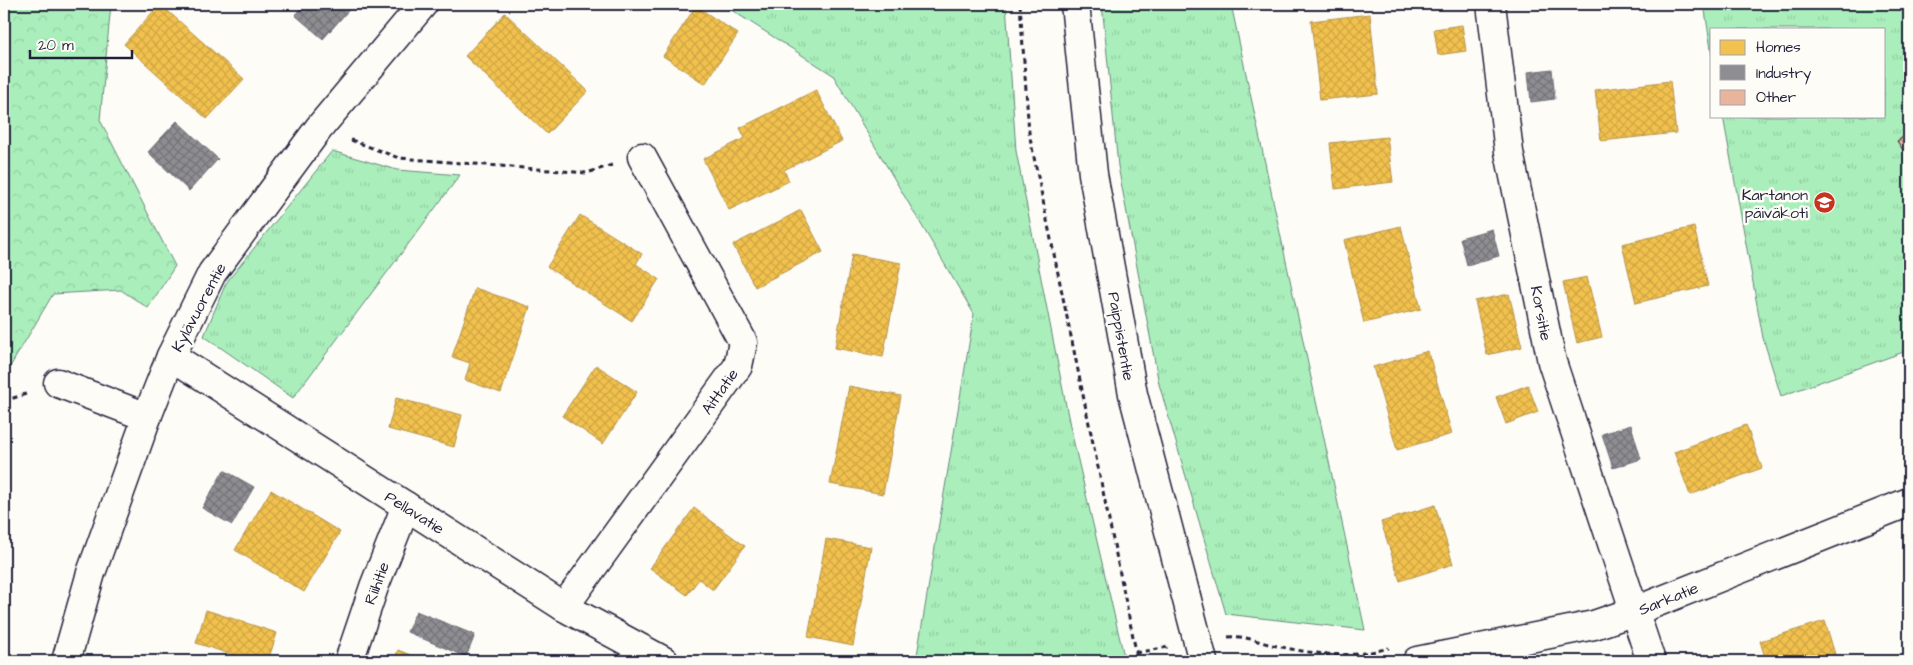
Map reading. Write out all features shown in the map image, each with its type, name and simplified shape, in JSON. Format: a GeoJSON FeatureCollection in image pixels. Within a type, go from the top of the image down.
{"type":"FeatureCollection","features":[{"type":"Feature","properties":{"kind":"street","name":"Kylävuorentie"},"geometry":{"type":"LineString","coordinates":[[66,661],[91,573],[147,417],[171,356],[212,273],[319,128],[423,4]]}},
{"type":"Feature","properties":{"kind":"street","name":"Paippistentie"},"geometry":{"type":"LineString","coordinates":[[1075,4],[1093,174],[1133,394],[1201,651]]}},
{"type":"Feature","properties":{"kind":"street","name":"Korsitie"},"geometry":{"type":"LineString","coordinates":[[1490,4],[1509,152],[1552,362],[1652,661]]}},
{"type":"Feature","properties":{"kind":"street","name":"Aittatie"},"geometry":{"type":"LineString","coordinates":[[564,607],[738,366],[743,342],[642,157]]}},
{"type":"Feature","properties":{"kind":"street","name":"Pellavatie"},"geometry":{"type":"LineString","coordinates":[[171,356],[564,607],[664,661]]}},
{"type":"Feature","properties":{"kind":"street"},"geometry":{"type":"LineString","coordinates":[[58,383],[147,417]]}},
{"type":"Feature","properties":{"kind":"street","name":"Sarkatie"},"geometry":{"type":"LineString","coordinates":[[1408,654],[1594,625],[1635,611],[1909,502]]}},
{"type":"Feature","properties":{"kind":"street","name":"Riihitie"},"geometry":{"type":"LineString","coordinates":[[349,661],[374,587],[406,506]]}},
{"type":"Feature","properties":{"kind":"path"},"geometry":{"type":"LineString","coordinates":[[1020,4],[1029,133],[1138,661]]}},
{"type":"Feature","properties":{"kind":"path"},"geometry":{"type":"LineString","coordinates":[[319,128],[400,158],[587,172],[642,157]]}},
{"type":"Feature","properties":{"kind":"path"},"geometry":{"type":"LineString","coordinates":[[1136,653],[1201,651],[1238,636],[1277,646],[1332,656],[1370,653],[1408,654]]}},
{"type":"Feature","properties":{"kind":"green space"},"geometry":{"type":"Polygon","coordinates":[[[4,4],[111,4],[100,120],[175,266],[148,308],[121,290],[53,294],[4,377],[4,4]]]}},
{"type":"Feature","properties":{"kind":"green space"},"geometry":{"type":"Polygon","coordinates":[[[722,4],[1006,4],[1016,151],[1070,426],[1125,661],[916,661],[974,314],[833,75],[722,4]]]}},
{"type":"Feature","properties":{"kind":"green space"},"geometry":{"type":"Polygon","coordinates":[[[1102,4],[1231,4],[1365,630],[1226,614],[1159,384],[1118,166],[1102,4]]]}},
{"type":"Feature","properties":{"kind":"green space","name":"Kartanon päiväkoti"},"geometry":{"type":"Polygon","coordinates":[[[1704,4],[1909,4],[1909,350],[1781,396],[1763,338],[1723,118],[1886,118],[1886,28],[1710,28],[1710,43],[1704,4]]]}},
{"type":"Feature","properties":{"kind":"green space"},"geometry":{"type":"Polygon","coordinates":[[[332,151],[397,170],[460,175],[293,398],[204,336],[226,283],[332,151]]]}},
{"type":"Feature","properties":{"kind":"building: Homes"},"geometry":{"type":"Polygon","coordinates":[[[160,4],[244,79],[207,119],[124,44],[160,4]]]}},
{"type":"Feature","properties":{"kind":"building: Homes"},"geometry":{"type":"Polygon","coordinates":[[[696,6],[738,34],[705,84],[663,56],[696,6]]]}},
{"type":"Feature","properties":{"kind":"building: Homes"},"geometry":{"type":"Polygon","coordinates":[[[505,13],[588,91],[547,134],[465,56],[505,13]]]}},
{"type":"Feature","properties":{"kind":"building: Homes"},"geometry":{"type":"Polygon","coordinates":[[[1370,14],[1378,94],[1320,100],[1311,21],[1370,14]]]}},
{"type":"Feature","properties":{"kind":"building: Homes"},"geometry":{"type":"Polygon","coordinates":[[[1462,25],[1466,51],[1438,55],[1434,29],[1462,25]]]}},
{"type":"Feature","properties":{"kind":"building: Homes"},"geometry":{"type":"Polygon","coordinates":[[[1670,81],[1676,133],[1601,141],[1595,90],[1670,81]]]}},
{"type":"Feature","properties":{"kind":"building: Homes"},"geometry":{"type":"Polygon","coordinates":[[[816,90],[842,141],[784,170],[789,181],[729,210],[703,159],[745,138],[740,128],[816,90]]]}},
{"type":"Feature","properties":{"kind":"building: Homes"},"geometry":{"type":"Polygon","coordinates":[[[1387,137],[1393,182],[1335,189],[1330,143],[1387,137]]]}},
{"type":"Feature","properties":{"kind":"building: Homes"},"geometry":{"type":"Polygon","coordinates":[[[801,210],[823,252],[755,287],[733,245],[801,210]]]}},
{"type":"Feature","properties":{"kind":"building: Homes"},"geometry":{"type":"Polygon","coordinates":[[[580,215],[642,254],[636,264],[659,279],[632,321],[547,267],[580,215]]]}},
{"type":"Feature","properties":{"kind":"building: Homes"},"geometry":{"type":"Polygon","coordinates":[[[1401,226],[1421,309],[1364,323],[1344,240],[1401,226]]]}},
{"type":"Feature","properties":{"kind":"building: Homes"},"geometry":{"type":"Polygon","coordinates":[[[1694,227],[1708,286],[1636,303],[1622,244],[1694,227]]]}},
{"type":"Feature","properties":{"kind":"building: Homes"},"geometry":{"type":"Polygon","coordinates":[[[852,254],[901,263],[883,357],[835,348],[852,254]]]}},
{"type":"Feature","properties":{"kind":"building: Homes"},"geometry":{"type":"Polygon","coordinates":[[[1587,277],[1602,337],[1577,343],[1563,282],[1587,277]]]}},
{"type":"Feature","properties":{"kind":"building: Homes"},"geometry":{"type":"Polygon","coordinates":[[[475,288],[530,307],[501,393],[465,380],[470,363],[452,357],[475,288]]]}},
{"type":"Feature","properties":{"kind":"building: Homes"},"geometry":{"type":"Polygon","coordinates":[[[1509,294],[1522,347],[1487,355],[1475,301],[1509,294]]]}},
{"type":"Feature","properties":{"kind":"building: Homes"},"geometry":{"type":"Polygon","coordinates":[[[1428,351],[1452,434],[1397,450],[1373,367],[1428,351]]]}},
{"type":"Feature","properties":{"kind":"building: Homes"},"geometry":{"type":"Polygon","coordinates":[[[596,365],[637,392],[603,444],[562,416],[596,365]]]}},
{"type":"Feature","properties":{"kind":"building: Homes"},"geometry":{"type":"Polygon","coordinates":[[[1528,385],[1538,412],[1506,424],[1496,397],[1528,385]]]}},
{"type":"Feature","properties":{"kind":"building: Homes"},"geometry":{"type":"Polygon","coordinates":[[[849,386],[901,396],[883,494],[830,484],[849,386]]]}},
{"type":"Feature","properties":{"kind":"building: Homes"},"geometry":{"type":"Polygon","coordinates":[[[396,398],[462,415],[454,447],[388,429],[396,398]]]}},
{"type":"Feature","properties":{"kind":"building: Homes"},"geometry":{"type":"Polygon","coordinates":[[[1746,425],[1762,468],[1690,495],[1674,452],[1746,425]]]}},
{"type":"Feature","properties":{"kind":"building: Homes"},"geometry":{"type":"Polygon","coordinates":[[[271,490],[340,532],[304,592],[235,550],[271,490]]]}},
{"type":"Feature","properties":{"kind":"building: Homes"},"geometry":{"type":"Polygon","coordinates":[[[1435,505],[1453,564],[1400,581],[1381,522],[1435,505]]]}},
{"type":"Feature","properties":{"kind":"building: Homes"},"geometry":{"type":"Polygon","coordinates":[[[694,508],[745,546],[713,590],[699,579],[687,595],[650,568],[694,508]]]}},
{"type":"Feature","properties":{"kind":"building: Homes"},"geometry":{"type":"Polygon","coordinates":[[[826,539],[871,547],[853,646],[808,637],[826,539]]]}},
{"type":"Feature","properties":{"kind":"building: Homes"},"geometry":{"type":"Polygon","coordinates":[[[206,610],[277,633],[268,661],[251,661],[196,643],[206,610]]]}},
{"type":"Feature","properties":{"kind":"building: Homes"},"geometry":{"type":"Polygon","coordinates":[[[1825,621],[1837,661],[1766,661],[1760,641],[1825,621]]]}},
{"type":"Feature","properties":{"kind":"building: Homes"},"geometry":{"type":"Polygon","coordinates":[[[398,650],[425,661],[394,661],[398,650]]]}},
{"type":"Feature","properties":{"kind":"building: Industry"},"geometry":{"type":"Polygon","coordinates":[[[304,4],[354,4],[323,39],[295,15],[304,4]]]}},
{"type":"Feature","properties":{"kind":"building: Industry"},"geometry":{"type":"Polygon","coordinates":[[[1552,69],[1555,99],[1531,102],[1528,72],[1552,69]]]}},
{"type":"Feature","properties":{"kind":"building: Industry"},"geometry":{"type":"Polygon","coordinates":[[[177,121],[218,159],[189,191],[148,152],[177,121]]]}},
{"type":"Feature","properties":{"kind":"building: Industry"},"geometry":{"type":"Polygon","coordinates":[[[1492,229],[1499,256],[1467,265],[1460,238],[1492,229]]]}},
{"type":"Feature","properties":{"kind":"building: Industry"},"geometry":{"type":"Polygon","coordinates":[[[1631,425],[1641,459],[1613,468],[1602,434],[1631,425]]]}},
{"type":"Feature","properties":{"kind":"building: Industry"},"geometry":{"type":"Polygon","coordinates":[[[224,470],[254,487],[232,525],[202,508],[224,470]]]}},
{"type":"Feature","properties":{"kind":"building: Industry"},"geometry":{"type":"Polygon","coordinates":[[[416,611],[475,635],[466,657],[407,632],[416,611]]]}},
{"type":"Feature","properties":{"kind":"building: Other"},"geometry":{"type":"Polygon","coordinates":[[[1909,133],[1909,159],[1897,141],[1909,133]]]}},
{"type":"Feature","properties":{"kind":"place","name":"Kartanon päiväkoti"},"geometry":{"type":"Point","coordinates":[1824,203]}}]}
